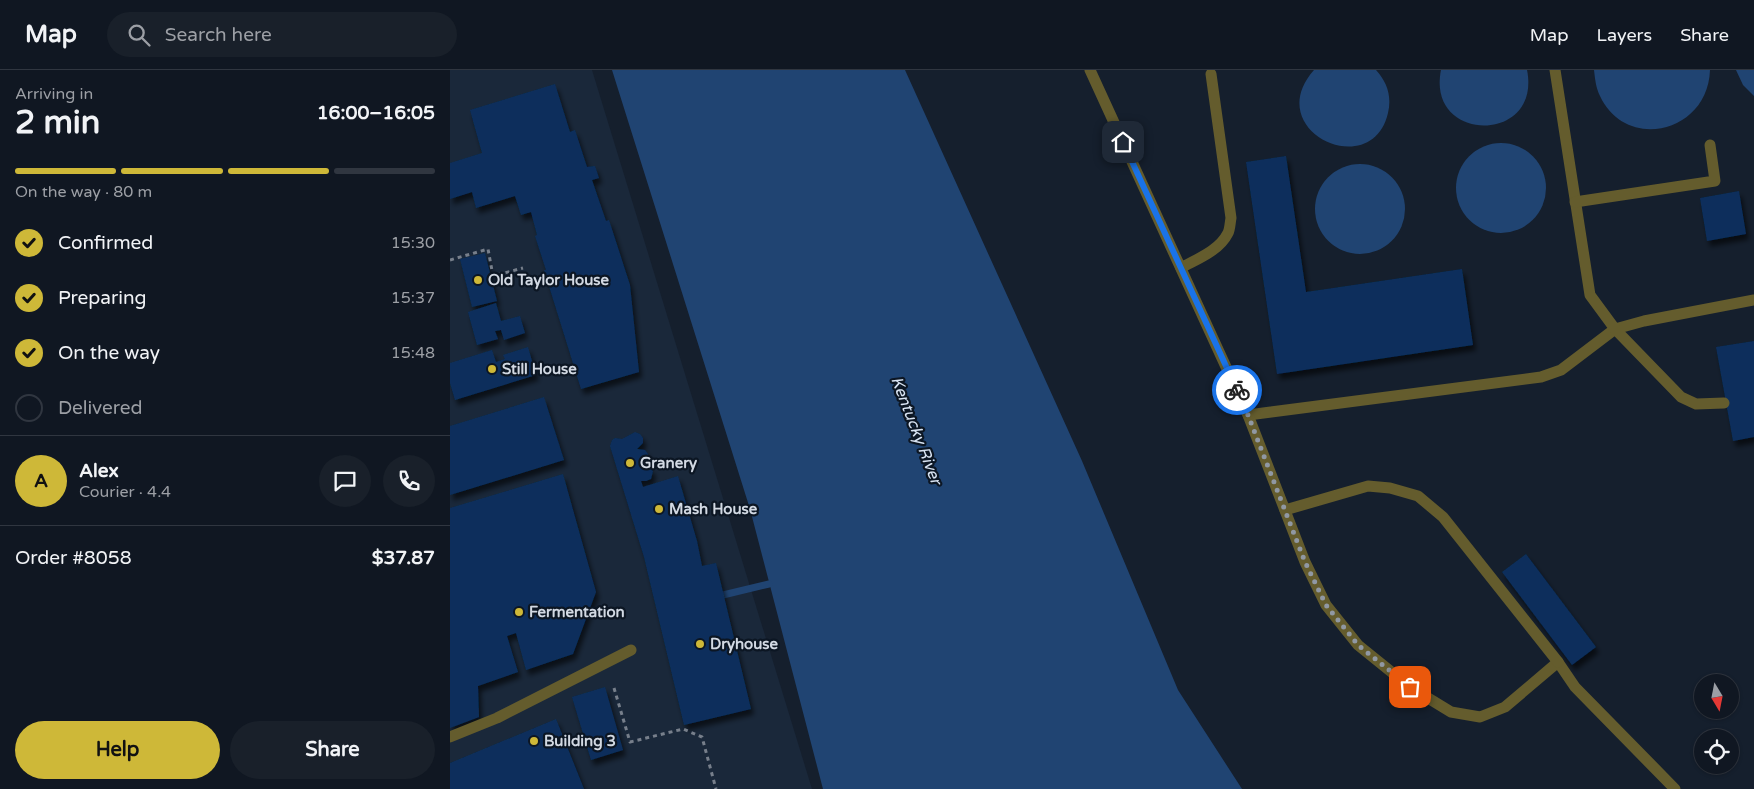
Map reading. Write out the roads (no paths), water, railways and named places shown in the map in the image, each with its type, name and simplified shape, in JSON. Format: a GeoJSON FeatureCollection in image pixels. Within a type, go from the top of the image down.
{"type":"FeatureCollection","features":[{"type":"Feature","properties":{"kind":"lane"},"geometry":{"type":"LineString","coordinates":[[1090,70],[1248,415],[1305,562],[1326,605],[1358,645],[1410,687],[1451,712],[1480,716],[1505,708],[1558,662]]}},
{"type":"Feature","properties":{"kind":"lane"},"geometry":{"type":"LineString","coordinates":[[1555,70],[1590,295],[1615,329],[1681,397],[1696,404],[1724,403]]}},
{"type":"Feature","properties":{"kind":"lane"},"geometry":{"type":"LineString","coordinates":[[1181,268],[1220,244],[1229,232],[1230,218],[1211,74]]}},
{"type":"Feature","properties":{"kind":"lane"},"geometry":{"type":"LineString","coordinates":[[1575,202],[1716,181],[1710,145]]}},
{"type":"Feature","properties":{"kind":"lane"},"geometry":{"type":"LineString","coordinates":[[1248,415],[1541,377],[1561,370],[1578,359],[1615,329],[1644,320],[1754,300]]}},
{"type":"Feature","properties":{"kind":"lane"},"geometry":{"type":"LineString","coordinates":[[1285,510],[1368,486],[1390,488],[1418,496],[1443,517],[1558,662],[1575,687],[1675,789]]}},
{"type":"Feature","properties":{"kind":"lane"},"geometry":{"type":"LineString","coordinates":[[450,737],[497,718],[631,650]]}},
{"type":"Feature","properties":{"kind":"water","name":"Kentucky River"},"geometry":{"type":"Polygon","coordinates":[[[612,70],[905,70],[1082,461],[1178,690],[1242,789],[823,789],[750,509],[612,70]]]}},
{"type":"Feature","properties":{"kind":"water"},"geometry":{"type":"Polygon","coordinates":[[[1314,70],[1376,70],[1386,84],[1389,95],[1388,113],[1378,134],[1362,144],[1343,146],[1325,141],[1309,129],[1301,112],[1301,92],[1314,70]]]}},
{"type":"Feature","properties":{"kind":"water"},"geometry":{"type":"Polygon","coordinates":[[[1441,70],[1527,70],[1527,94],[1518,112],[1502,122],[1484,126],[1466,122],[1450,112],[1441,94],[1441,70]]]}},
{"type":"Feature","properties":{"kind":"water"},"geometry":{"type":"Polygon","coordinates":[[[1594,70],[1710,70],[1706,92],[1696,109],[1681,121],[1664,128],[1646,129],[1628,124],[1612,114],[1600,96],[1594,70]]]}},
{"type":"Feature","properties":{"kind":"water"},"geometry":{"type":"Polygon","coordinates":[[[1736,70],[1754,70],[1754,96],[1743,85],[1736,70]]]}},
{"type":"Feature","properties":{"kind":"water"},"geometry":{"type":"Polygon","coordinates":[[[1501,143],[1518,147],[1533,156],[1542,171],[1546,188],[1542,205],[1533,220],[1518,229],[1501,233],[1484,229],[1469,220],[1460,205],[1456,188],[1460,171],[1469,156],[1484,147],[1501,143]]]}},
{"type":"Feature","properties":{"kind":"water"},"geometry":{"type":"Polygon","coordinates":[[[1360,164],[1377,168],[1392,177],[1401,192],[1405,209],[1401,226],[1392,241],[1377,250],[1360,254],[1343,250],[1328,241],[1319,226],[1315,209],[1319,192],[1328,177],[1343,168],[1360,164]]]}},
{"type":"Feature","properties":{"kind":"waterway"},"geometry":{"type":"LineString","coordinates":[[723,595],[769,584]]}},
{"type":"Feature","properties":{"kind":"place","name":"Old Taylor House"},"geometry":{"type":"Point","coordinates":[478,280]}},
{"type":"Feature","properties":{"kind":"place","name":"Still House"},"geometry":{"type":"Point","coordinates":[492,369]}},
{"type":"Feature","properties":{"kind":"place","name":"Granery"},"geometry":{"type":"Point","coordinates":[630,463]}},
{"type":"Feature","properties":{"kind":"place","name":"Mash House"},"geometry":{"type":"Point","coordinates":[659,509]}},
{"type":"Feature","properties":{"kind":"place","name":"Fermentation"},"geometry":{"type":"Point","coordinates":[519,612]}},
{"type":"Feature","properties":{"kind":"place","name":"Dryhouse"},"geometry":{"type":"Point","coordinates":[700,644]}},
{"type":"Feature","properties":{"kind":"place","name":"Building 3"},"geometry":{"type":"Point","coordinates":[534,741]}}]}
